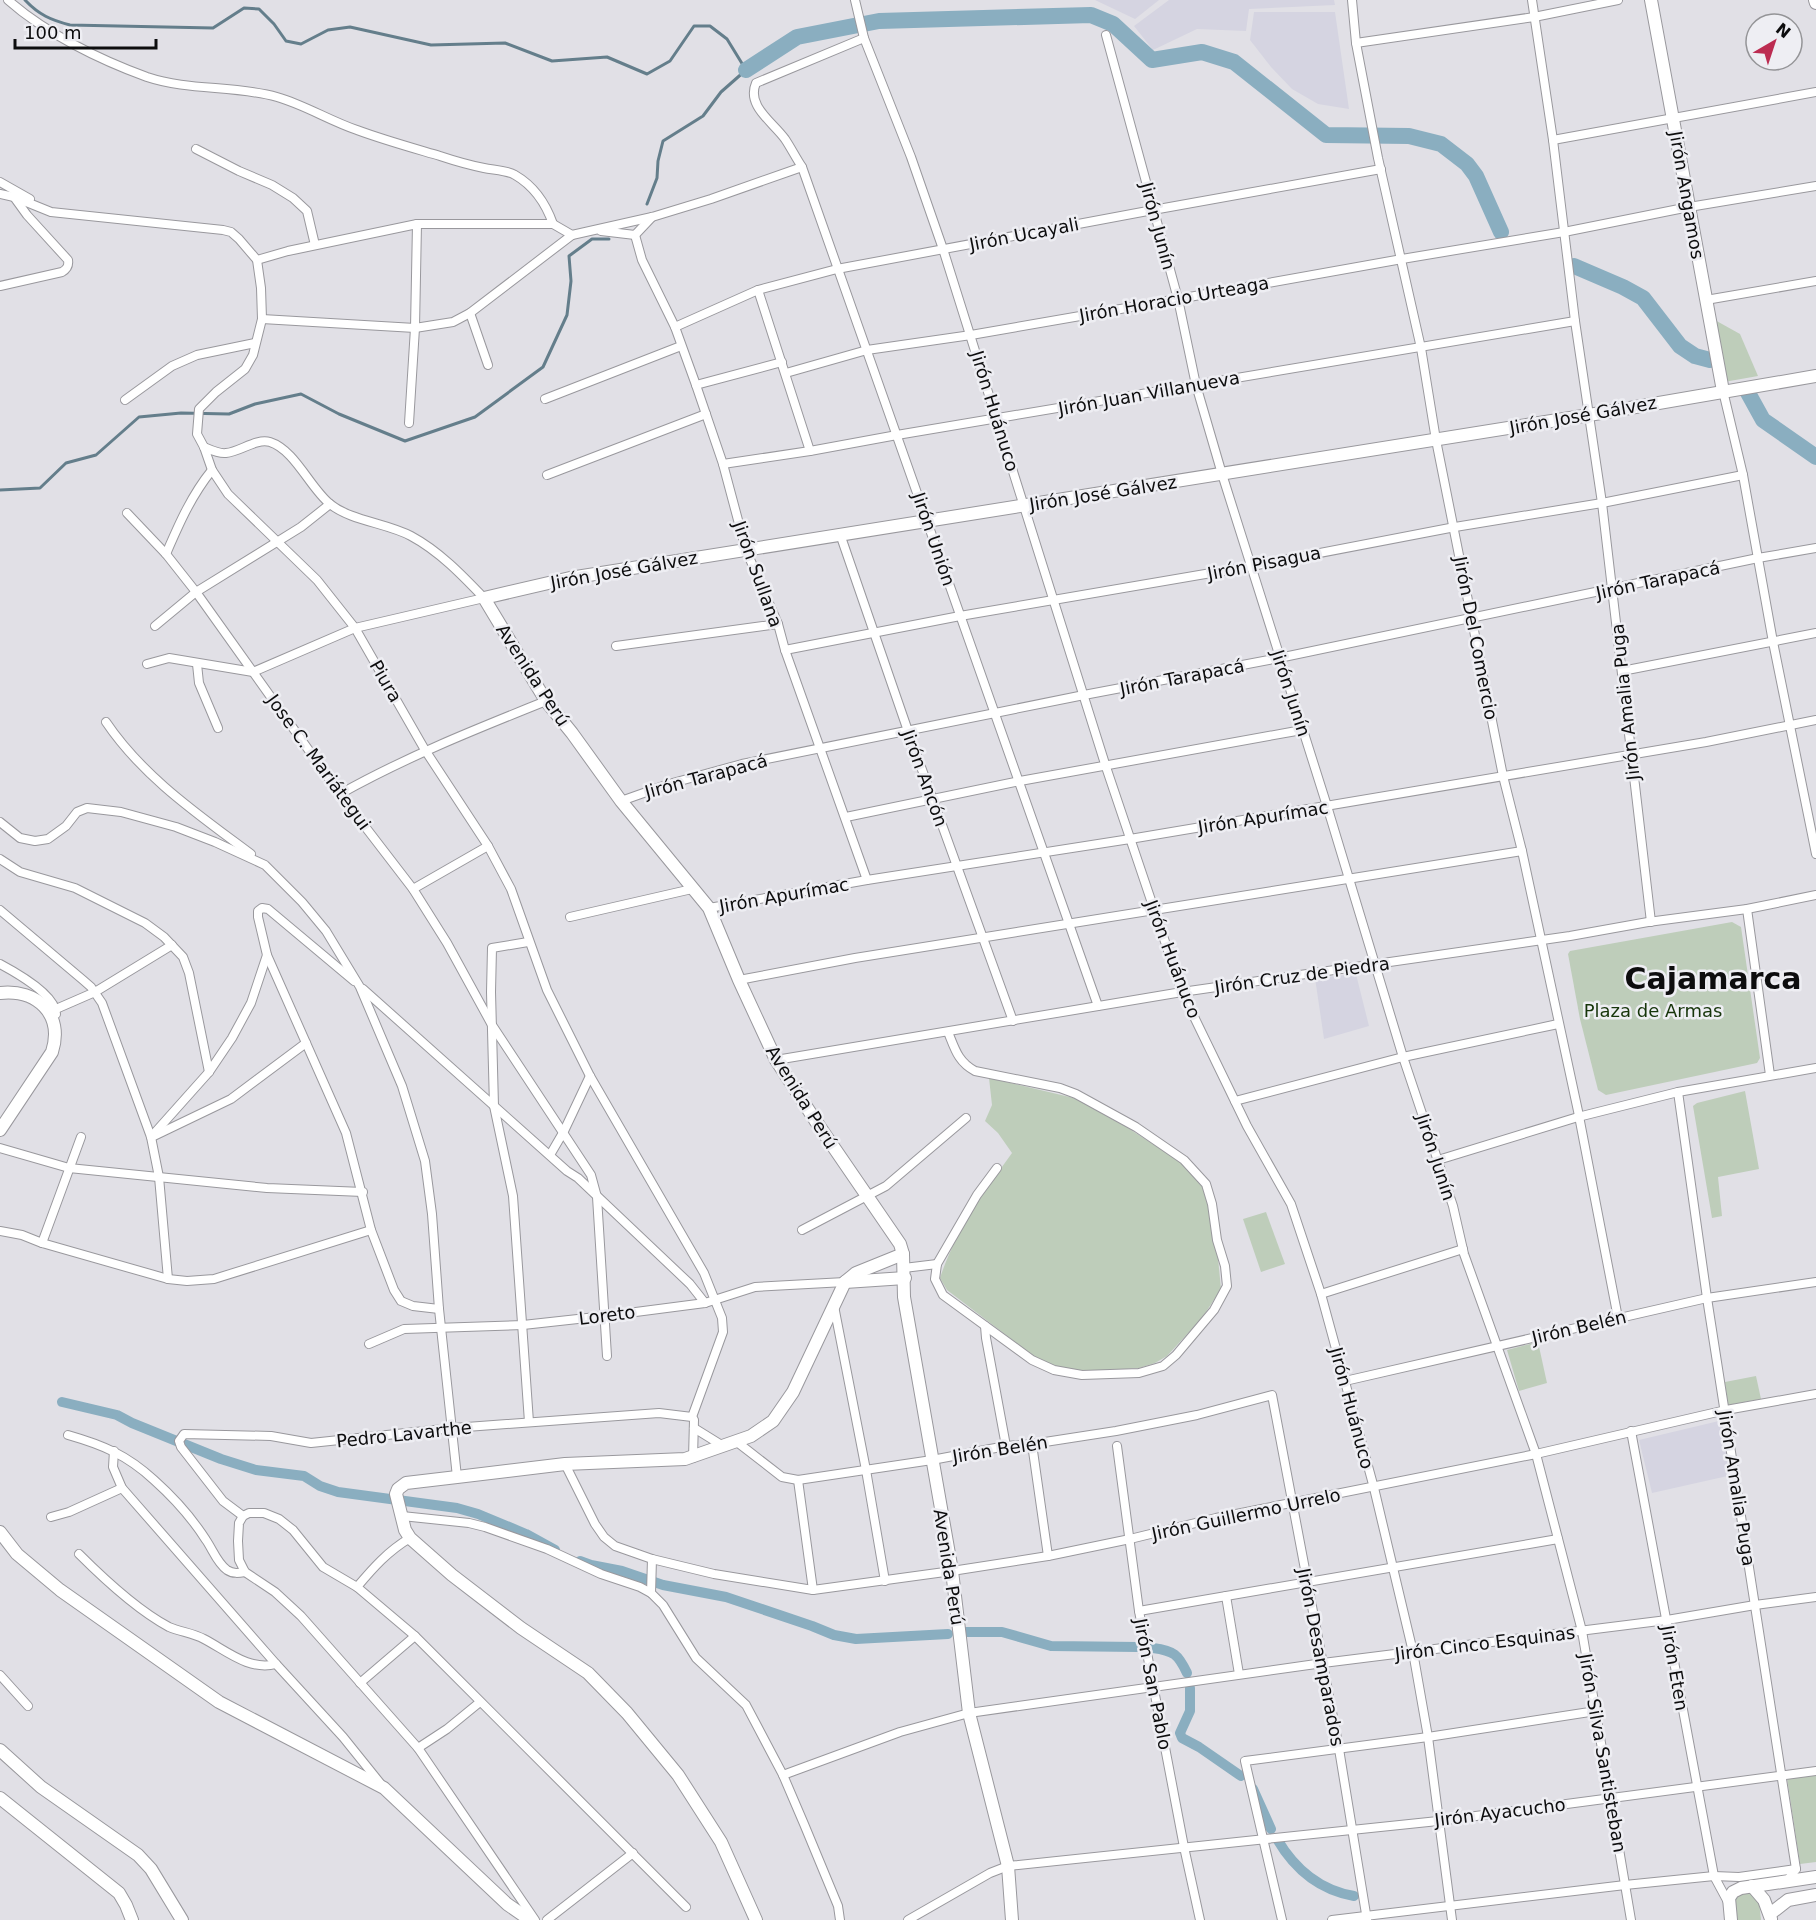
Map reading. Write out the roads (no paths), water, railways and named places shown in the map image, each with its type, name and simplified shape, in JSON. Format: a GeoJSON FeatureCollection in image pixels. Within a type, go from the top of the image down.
{"type":"FeatureCollection","features":[{"type":"Feature","properties":{"kind":"street"},"geometry":{"type":"LineString","coordinates":[[8,0],[22,5],[50,31],[102,58],[148,77],[185,86],[222,88],[278,98],[357,130],[463,164],[513,174],[531,187],[540,198],[548,209],[553,224]]}},
{"type":"Feature","properties":{"kind":"street","name":"Jirón Huánuco"},"geometry":{"type":"LineString","coordinates":[[855,0],[863,35],[911,157],[943,249],[1106,766],[1182,992],[1235,1101],[1291,1204],[1321,1294],[1374,1488],[1413,1652],[1428,1737],[1452,1920]]}},
{"type":"Feature","properties":{"kind":"street","name":"Jirón Del Comercio"},"geometry":{"type":"LineString","coordinates":[[1352,0],[1356,43],[1378,158],[1421,348],[1436,440],[1503,776],[1541,939],[1618,1318]]}},
{"type":"Feature","properties":{"kind":"street","name":"Jirón Amalia Puga"},"geometry":{"type":"LineString","coordinates":[[1532,0],[1602,502],[1651,922]]}},
{"type":"Feature","properties":{"kind":"street"},"geometry":{"type":"LineString","coordinates":[[1356,43],[1534,17],[1618,0]]}},
{"type":"Feature","properties":{"kind":"street","name":"Jirón Angamos"},"geometry":{"type":"LineString","coordinates":[[1651,0],[1724,391]]}},
{"type":"Feature","properties":{"kind":"street","name":"Jirón Unión"},"geometry":{"type":"LineString","coordinates":[[863,35],[756,83],[753,91],[758,106],[784,138],[802,168],[1098,1006]]}},
{"type":"Feature","properties":{"kind":"street","name":"Jirón Junín"},"geometry":{"type":"LineString","coordinates":[[1106,35],[1178,299],[1196,386],[1222,474],[1350,880],[1403,1057],[1438,1160],[1463,1250],[1497,1346]]}},
{"type":"Feature","properties":{"kind":"street"},"geometry":{"type":"LineString","coordinates":[[1553,140],[1816,92]]}},
{"type":"Feature","properties":{"kind":"street"},"geometry":{"type":"LineString","coordinates":[[196,149],[272,185],[293,198],[308,211],[315,245]]}},
{"type":"Feature","properties":{"kind":"street"},"geometry":{"type":"LineString","coordinates":[[262,319],[415,328],[453,322],[470,313],[572,235],[652,217],[802,168]]}},
{"type":"Feature","properties":{"kind":"street","name":"Jirón Ucayali"},"geometry":{"type":"LineString","coordinates":[[675,327],[758,290],[837,269],[1381,170]]}},
{"type":"Feature","properties":{"kind":"street"},"geometry":{"type":"LineString","coordinates":[[0,182],[51,212]]}},
{"type":"Feature","properties":{"kind":"street","name":"Jirón Horacio Urteaga"},"geometry":{"type":"LineString","coordinates":[[786,372],[867,350],[971,335],[1816,186]]}},
{"type":"Feature","properties":{"kind":"street"},"geometry":{"type":"LineString","coordinates":[[0,194],[51,212],[231,232],[256,260],[261,288],[262,319],[255,343],[197,355],[172,366],[125,400]]}},
{"type":"Feature","properties":{"kind":"street"},"geometry":{"type":"LineString","coordinates":[[0,286],[62,272],[68,266],[68,260],[14,198]]}},
{"type":"Feature","properties":{"kind":"street"},"geometry":{"type":"LineString","coordinates":[[597,230],[635,235],[652,217]]}},
{"type":"Feature","properties":{"kind":"street"},"geometry":{"type":"LineString","coordinates":[[409,423],[415,328],[417,224]]}},
{"type":"Feature","properties":{"kind":"street"},"geometry":{"type":"LineString","coordinates":[[256,260],[417,224],[553,224],[572,235]]}},
{"type":"Feature","properties":{"kind":"street","name":"Jirón Sullana"},"geometry":{"type":"LineString","coordinates":[[635,235],[642,260],[675,327],[696,385],[723,464],[746,550],[778,624],[819,748],[867,880]]}},
{"type":"Feature","properties":{"kind":"street"},"geometry":{"type":"LineString","coordinates":[[1706,300],[1816,281]]}},
{"type":"Feature","properties":{"kind":"street"},"geometry":{"type":"LineString","coordinates":[[758,290],[810,451]]}},
{"type":"Feature","properties":{"kind":"street"},"geometry":{"type":"LineString","coordinates":[[470,313],[488,365]]}},
{"type":"Feature","properties":{"kind":"street","name":"Jirón Juan Villanueva"},"geometry":{"type":"LineString","coordinates":[[723,464],[1575,321]]}},
{"type":"Feature","properties":{"kind":"street","name":"Piura"},"geometry":{"type":"LineString","coordinates":[[255,343],[253,356],[245,369],[216,392],[198,413],[196,434],[204,447],[212,470],[228,494],[317,580],[355,628],[425,750],[488,846],[511,889],[528,942]]}},
{"type":"Feature","properties":{"kind":"street"},"geometry":{"type":"LineString","coordinates":[[545,399],[681,346]]}},
{"type":"Feature","properties":{"kind":"street"},"geometry":{"type":"LineString","coordinates":[[696,385],[782,362]]}},
{"type":"Feature","properties":{"kind":"street","name":"Jirón José Gálvez"},"geometry":{"type":"LineString","coordinates":[[484,598],[570,578],[1436,440],[1816,376]]}},
{"type":"Feature","properties":{"kind":"street"},"geometry":{"type":"LineString","coordinates":[[1724,391],[1743,475],[1773,642],[1816,854]]}},
{"type":"Feature","properties":{"kind":"street"},"geometry":{"type":"LineString","coordinates":[[547,475],[706,414]]}},
{"type":"Feature","properties":{"kind":"street","name":"Avenida Perú"},"geometry":{"type":"LineString","coordinates":[[204,447],[219,453],[227,453],[258,442],[267,441],[276,445],[285,452],[330,504],[344,512],[387,525],[411,536],[453,566],[484,598],[546,701],[621,801],[709,908],[776,1060],[900,1244],[903,1254],[904,1297],[952,1571],[969,1713],[1008,1866],[1012,1920]]}},
{"type":"Feature","properties":{"kind":"street"},"geometry":{"type":"LineString","coordinates":[[166,554],[196,489],[212,470]]}},
{"type":"Feature","properties":{"kind":"street","name":"Jirón Pisagua"},"geometry":{"type":"LineString","coordinates":[[785,650],[960,616],[1252,566],[1743,475]]}},
{"type":"Feature","properties":{"kind":"street"},"geometry":{"type":"LineString","coordinates":[[155,626],[196,592],[278,541],[330,504]]}},
{"type":"Feature","properties":{"kind":"street","name":"Jose C. Mariátegui"},"geometry":{"type":"LineString","coordinates":[[127,513],[166,554],[196,592],[340,794],[413,889],[447,943],[492,1024],[591,1174],[597,1197]]}},
{"type":"Feature","properties":{"kind":"street","name":"Jirón Ancón"},"geometry":{"type":"LineString","coordinates":[[840,534],[956,866],[1013,1021]]}},
{"type":"Feature","properties":{"kind":"street","name":"Jirón Tarapacá"},"geometry":{"type":"LineString","coordinates":[[621,801],[669,784],[742,764],[1279,658],[1758,558],[1816,548]]}},
{"type":"Feature","properties":{"kind":"street"},"geometry":{"type":"LineString","coordinates":[[147,664],[170,658],[253,672],[355,628],[484,598]]}},
{"type":"Feature","properties":{"kind":"street"},"geometry":{"type":"LineString","coordinates":[[616,646],[778,624]]}},
{"type":"Feature","properties":{"kind":"street"},"geometry":{"type":"LineString","coordinates":[[1622,671],[1816,633]]}},
{"type":"Feature","properties":{"kind":"street"},"geometry":{"type":"LineString","coordinates":[[197,664],[200,683],[218,728]]}},
{"type":"Feature","properties":{"kind":"street"},"geometry":{"type":"LineString","coordinates":[[340,794],[379,771],[425,750],[546,701]]}},
{"type":"Feature","properties":{"kind":"street","name":"Jirón Apurímac"},"geometry":{"type":"LineString","coordinates":[[709,908],[1706,742],[1816,720]]}},
{"type":"Feature","properties":{"kind":"street"},"geometry":{"type":"LineString","coordinates":[[106,722],[131,754],[170,792],[265,865],[302,902],[326,931],[360,987],[402,1086],[424,1161],[432,1214],[439,1310],[457,1477]]}},
{"type":"Feature","properties":{"kind":"street"},"geometry":{"type":"LineString","coordinates":[[846,817],[1020,781],[1302,730]]}},
{"type":"Feature","properties":{"kind":"street"},"geometry":{"type":"LineString","coordinates":[[0,822],[21,837],[35,841],[48,839],[66,826],[77,812],[87,808],[122,812],[186,830],[265,865]]}},
{"type":"Feature","properties":{"kind":"street"},"geometry":{"type":"LineString","coordinates":[[413,889],[488,846]]}},
{"type":"Feature","properties":{"kind":"street"},"geometry":{"type":"LineString","coordinates":[[739,980],[855,958],[1522,851]]}},
{"type":"Feature","properties":{"kind":"street"},"geometry":{"type":"LineString","coordinates":[[0,859],[20,872],[62,883],[105,902],[155,929],[172,945],[183,957],[189,973],[209,1072]]}},
{"type":"Feature","properties":{"kind":"street"},"geometry":{"type":"LineString","coordinates":[[570,917],[692,888]]}},
{"type":"Feature","properties":{"kind":"street","name":"Jirón Cruz de Piedra"},"geometry":{"type":"LineString","coordinates":[[776,1060],[1182,992],[1747,909],[1816,895]]}},
{"type":"Feature","properties":{"kind":"street"},"geometry":{"type":"LineString","coordinates":[[439,1310],[413,1306],[401,1301],[394,1290],[371,1230],[346,1133],[267,955],[258,917],[258,911],[262,908],[268,909],[360,987],[567,1171],[578,1178],[690,1284],[705,1303]]}},
{"type":"Feature","properties":{"kind":"street"},"geometry":{"type":"LineString","coordinates":[[1747,909],[1770,1075]]}},
{"type":"Feature","properties":{"kind":"street"},"geometry":{"type":"LineString","coordinates":[[0,910],[58,958],[95,992],[102,1003],[151,1137],[159,1177],[168,1279]]}},
{"type":"Feature","properties":{"kind":"street"},"geometry":{"type":"LineString","coordinates":[[529,1422],[524,1325],[513,1196],[494,1106],[491,950],[493,947],[528,942],[547,990],[590,1076],[704,1273],[722,1318],[723,1332],[692,1417],[693,1458]]}},
{"type":"Feature","properties":{"kind":"street"},"geometry":{"type":"LineString","coordinates":[[55,1014],[172,945]]}},
{"type":"Feature","properties":{"kind":"street"},"geometry":{"type":"LineString","coordinates":[[151,1137],[209,1072],[232,1038],[250,1003],[267,955]]}},
{"type":"Feature","properties":{"kind":"street"},"geometry":{"type":"LineString","coordinates":[[0,964],[48,997],[55,1014],[56,1040],[52,1052],[4,1116],[0,1130]]}},
{"type":"Feature","properties":{"kind":"street"},"geometry":{"type":"LineString","coordinates":[[0,993],[14,993],[28,997],[55,1014]]}},
{"type":"Feature","properties":{"kind":"street"},"geometry":{"type":"LineString","coordinates":[[1235,1101],[1403,1057],[1558,1024]]}},
{"type":"Feature","properties":{"kind":"street"},"geometry":{"type":"LineString","coordinates":[[948,1032],[959,1060],[966,1067],[975,1071],[1060,1088],[1077,1094],[1136,1127],[1184,1160],[1206,1184],[1212,1204],[1217,1240],[1225,1266],[1227,1286],[1214,1310],[1176,1355],[1163,1366],[1139,1373],[1082,1375],[1054,1370],[1032,1360],[943,1295],[934,1279],[937,1264],[977,1195],[997,1168]]}},
{"type":"Feature","properties":{"kind":"street"},"geometry":{"type":"LineString","coordinates":[[151,1137],[231,1099],[306,1043]]}},
{"type":"Feature","properties":{"kind":"street"},"geometry":{"type":"LineString","coordinates":[[1438,1160],[1578,1117],[1678,1092],[1816,1068]]}},
{"type":"Feature","properties":{"kind":"street"},"geometry":{"type":"LineString","coordinates":[[550,1155],[590,1076]]}},
{"type":"Feature","properties":{"kind":"street","name":"Jirón Amalia Puga"},"geometry":{"type":"LineString","coordinates":[[1678,1092],[1707,1298],[1796,1869]]}},
{"type":"Feature","properties":{"kind":"street"},"geometry":{"type":"LineString","coordinates":[[802,1230],[867,1197],[903,1173],[966,1118]]}},
{"type":"Feature","properties":{"kind":"street"},"geometry":{"type":"LineString","coordinates":[[42,1243],[81,1137]]}},
{"type":"Feature","properties":{"kind":"street"},"geometry":{"type":"LineString","coordinates":[[0,1148],[69,1168],[267,1188],[363,1192]]}},
{"type":"Feature","properties":{"kind":"street"},"geometry":{"type":"LineString","coordinates":[[597,1197],[607,1356]]}},
{"type":"Feature","properties":{"kind":"street"},"geometry":{"type":"LineString","coordinates":[[0,1231],[22,1235],[42,1243],[168,1279],[187,1281],[214,1279],[371,1230]]}},
{"type":"Feature","properties":{"kind":"street"},"geometry":{"type":"LineString","coordinates":[[1321,1294],[1463,1250]]}},
{"type":"Feature","properties":{"kind":"street"},"geometry":{"type":"LineString","coordinates":[[756,1920],[720,1842],[678,1775],[627,1713],[588,1673],[521,1628],[452,1575],[410,1538],[399,1505],[398,1489],[406,1483],[565,1464],[693,1458],[751,1436],[773,1421],[793,1392],[845,1282],[856,1273],[903,1254]]}},
{"type":"Feature","properties":{"kind":"street"},"geometry":{"type":"LineString","coordinates":[[845,1282],[904,1273],[937,1264]]}},
{"type":"Feature","properties":{"kind":"street","name":"Loreto"},"geometry":{"type":"LineString","coordinates":[[369,1344],[404,1329],[524,1325],[705,1303],[755,1287],[845,1282]]}},
{"type":"Feature","properties":{"kind":"street","name":"Jirón Belén"},"geometry":{"type":"LineString","coordinates":[[1345,1381],[1707,1298],[1816,1282]]}},
{"type":"Feature","properties":{"kind":"street"},"geometry":{"type":"LineString","coordinates":[[834,1303],[885,1581]]}},
{"type":"Feature","properties":{"kind":"street"},"geometry":{"type":"LineString","coordinates":[[985,1326],[1006,1446]]}},
{"type":"Feature","properties":{"kind":"street","name":"Jirón Silva Santisteban"},"geometry":{"type":"LineString","coordinates":[[1497,1346],[1536,1454],[1582,1631],[1631,1920]]}},
{"type":"Feature","properties":{"kind":"street","name":"Jirón Guillermo Urrelo"},"geometry":{"type":"LineString","coordinates":[[565,1464],[595,1524],[604,1537],[615,1546],[651,1562],[813,1590],[1048,1556],[1216,1518],[1536,1454],[1726,1410],[1816,1394]]}},
{"type":"Feature","properties":{"kind":"street","name":"Jirón Belén"},"geometry":{"type":"LineString","coordinates":[[798,1480],[932,1460],[1006,1446],[1116,1431],[1197,1415],[1272,1395]]}},
{"type":"Feature","properties":{"kind":"street","name":"Jirón Desamparados"},"geometry":{"type":"LineString","coordinates":[[1272,1395],[1339,1749],[1366,1918]]}},
{"type":"Feature","properties":{"kind":"street","name":"Pedro Lavarthe"},"geometry":{"type":"LineString","coordinates":[[243,1516],[223,1501],[181,1447],[179,1441],[184,1434],[271,1436],[311,1443],[453,1428],[659,1413],[692,1417]]}},
{"type":"Feature","properties":{"kind":"street"},"geometry":{"type":"LineString","coordinates":[[694,1428],[723,1446]]}},
{"type":"Feature","properties":{"kind":"street","name":"Jirón Eten"},"geometry":{"type":"LineString","coordinates":[[1631,1431],[1714,1876],[1728,1902]]}},
{"type":"Feature","properties":{"kind":"street"},"geometry":{"type":"LineString","coordinates":[[68,1435],[101,1444],[152,1478],[170,1495],[206,1539],[226,1569],[237,1573],[245,1572]]}},
{"type":"Feature","properties":{"kind":"street"},"geometry":{"type":"LineString","coordinates":[[737,1442],[782,1478],[798,1480],[813,1590]]}},
{"type":"Feature","properties":{"kind":"street"},"geometry":{"type":"LineString","coordinates":[[1032,1444],[1048,1556]]}},
{"type":"Feature","properties":{"kind":"street","name":"Jirón San Pablo"},"geometry":{"type":"LineString","coordinates":[[1117,1446],[1138,1611],[1200,1920]]}},
{"type":"Feature","properties":{"kind":"street"},"geometry":{"type":"LineString","coordinates":[[114,1451],[113,1467],[122,1488],[343,1737],[384,1788],[507,1904],[530,1920]]}},
{"type":"Feature","properties":{"kind":"street"},"geometry":{"type":"LineString","coordinates":[[51,1517],[69,1512],[122,1488]]}},
{"type":"Feature","properties":{"kind":"street"},"geometry":{"type":"LineString","coordinates":[[399,1505],[485,1527],[547,1549],[601,1574],[651,1591],[663,1605],[696,1658],[746,1705],[783,1775],[838,1906],[840,1920]]}},
{"type":"Feature","properties":{"kind":"street"},"geometry":{"type":"LineString","coordinates":[[536,1920],[418,1748],[302,1616],[275,1592],[245,1572],[239,1560],[238,1541],[239,1523],[243,1516],[249,1513],[264,1514],[279,1519],[293,1530],[323,1567],[357,1587],[416,1636],[686,1907]]}},
{"type":"Feature","properties":{"kind":"street"},"geometry":{"type":"LineString","coordinates":[[0,1532],[17,1554],[60,1590],[210,1697],[384,1788]]}},
{"type":"Feature","properties":{"kind":"street"},"geometry":{"type":"LineString","coordinates":[[357,1587],[382,1559],[410,1538]]}},
{"type":"Feature","properties":{"kind":"street"},"geometry":{"type":"LineString","coordinates":[[1138,1611],[1307,1581],[1394,1569],[1558,1539]]}},
{"type":"Feature","properties":{"kind":"street"},"geometry":{"type":"LineString","coordinates":[[79,1554],[107,1582],[160,1622],[201,1637],[244,1661],[265,1667],[276,1664]]}},
{"type":"Feature","properties":{"kind":"street"},"geometry":{"type":"LineString","coordinates":[[651,1562],[651,1591]]}},
{"type":"Feature","properties":{"kind":"street"},"geometry":{"type":"LineString","coordinates":[[1226,1596],[1239,1674]]}},
{"type":"Feature","properties":{"kind":"street","name":"Jirón Cinco Esquinas"},"geometry":{"type":"LineString","coordinates":[[783,1775],[900,1732],[969,1713],[1239,1674],[1667,1620],[1816,1597]]}},
{"type":"Feature","properties":{"kind":"street"},"geometry":{"type":"LineString","coordinates":[[360,1683],[416,1636]]}},
{"type":"Feature","properties":{"kind":"street"},"geometry":{"type":"LineString","coordinates":[[0,1675],[28,1706]]}},
{"type":"Feature","properties":{"kind":"street"},"geometry":{"type":"LineString","coordinates":[[418,1748],[447,1729],[480,1702]]}},
{"type":"Feature","properties":{"kind":"street"},"geometry":{"type":"LineString","coordinates":[[1282,1920],[1245,1761],[1428,1737],[1596,1711]]}},
{"type":"Feature","properties":{"kind":"street"},"geometry":{"type":"LineString","coordinates":[[0,1750],[41,1787],[138,1855],[151,1869],[182,1920]]}},
{"type":"Feature","properties":{"kind":"street","name":"Jirón Ayacucho"},"geometry":{"type":"LineString","coordinates":[[908,1920],[990,1873],[1008,1866],[1438,1821],[1816,1771]]}},
{"type":"Feature","properties":{"kind":"street"},"geometry":{"type":"LineString","coordinates":[[0,1798],[119,1893],[132,1920]]}},
{"type":"Feature","properties":{"kind":"street"},"geometry":{"type":"LineString","coordinates":[[547,1920],[633,1853]]}},
{"type":"Feature","properties":{"kind":"street"},"geometry":{"type":"LineString","coordinates":[[1332,1920],[1366,1918],[1449,1905],[1625,1885],[1714,1876],[1739,1877],[1796,1869]]}},
{"type":"Feature","properties":{"kind":"street"},"geometry":{"type":"LineString","coordinates":[[1770,1913],[1774,1894],[1796,1869]]}},
{"type":"Feature","properties":{"kind":"street"},"geometry":{"type":"LineString","coordinates":[[1739,1877],[1752,1886],[1770,1913]]}},
{"type":"Feature","properties":{"kind":"street"},"geometry":{"type":"LineString","coordinates":[[1731,1920],[1728,1902],[1733,1892],[1752,1886],[1816,1877]]}},
{"type":"Feature","properties":{"kind":"street"},"geometry":{"type":"LineString","coordinates":[[1770,1913],[1788,1900],[1816,1895]]}},
{"type":"Feature","properties":{"kind":"waterway"},"geometry":{"type":"LineString","coordinates":[[25,0],[35,10],[70,25],[213,28],[244,8],[259,9],[286,41],[301,44],[328,30],[350,27],[431,45],[505,43],[552,61],[607,57],[647,74],[670,61],[694,26],[710,26],[727,39],[746,70],[721,92],[703,116],[663,141],[657,178],[647,204]]}},
{"type":"Feature","properties":{"kind":"waterway"},"geometry":{"type":"LineString","coordinates":[[746,70],[797,37],[879,21],[1091,15],[1113,24],[1152,60],[1202,52],[1234,62],[1326,135],[1409,136],[1441,144],[1467,164],[1476,176],[1501,232]]}},
{"type":"Feature","properties":{"kind":"waterway"},"geometry":{"type":"LineString","coordinates":[[0,490],[40,488],[66,463],[96,455],[139,417],[181,413],[229,414],[255,404],[301,394],[339,414],[405,441],[475,417],[543,367],[567,315],[571,281],[569,256],[592,239],[609,239]]}},
{"type":"Feature","properties":{"kind":"waterway"},"geometry":{"type":"LineString","coordinates":[[1574,266],[1643,298],[1680,346],[1695,356],[1710,360]]}},
{"type":"Feature","properties":{"kind":"waterway"},"geometry":{"type":"LineString","coordinates":[[1747,391],[1763,420],[1816,457]]}},
{"type":"Feature","properties":{"kind":"waterway"},"geometry":{"type":"LineString","coordinates":[[62,1402],[117,1415],[221,1459],[256,1470],[304,1476],[320,1486],[338,1492],[457,1508],[478,1514],[526,1534],[555,1550]]}},
{"type":"Feature","properties":{"kind":"waterway"},"geometry":{"type":"LineString","coordinates":[[580,1561],[622,1571],[663,1585],[726,1597],[834,1635],[856,1639],[948,1634]]}},
{"type":"Feature","properties":{"kind":"waterway"},"geometry":{"type":"LineString","coordinates":[[964,1632],[1002,1632],[1051,1646],[1138,1647]]}},
{"type":"Feature","properties":{"kind":"waterway"},"geometry":{"type":"LineString","coordinates":[[1153,1648],[1174,1654],[1187,1673]]}},
{"type":"Feature","properties":{"kind":"waterway"},"geometry":{"type":"LineString","coordinates":[[1190,1688],[1190,1711],[1180,1733],[1182,1738],[1241,1776]]}},
{"type":"Feature","properties":{"kind":"waterway"},"geometry":{"type":"LineString","coordinates":[[1253,1789],[1271,1829]]}},
{"type":"Feature","properties":{"kind":"waterway"},"geometry":{"type":"LineString","coordinates":[[1277,1839],[1291,1859],[1309,1876],[1330,1889],[1354,1896]]}},
{"type":"Feature","properties":{"kind":"district","name":"Cajamarca"},"geometry":{"type":"Point","coordinates":[1713,978]}},
{"type":"Feature","properties":{"kind":"park label","name":"Plaza de Armas"},"geometry":{"type":"Point","coordinates":[1653,1010]}}]}
